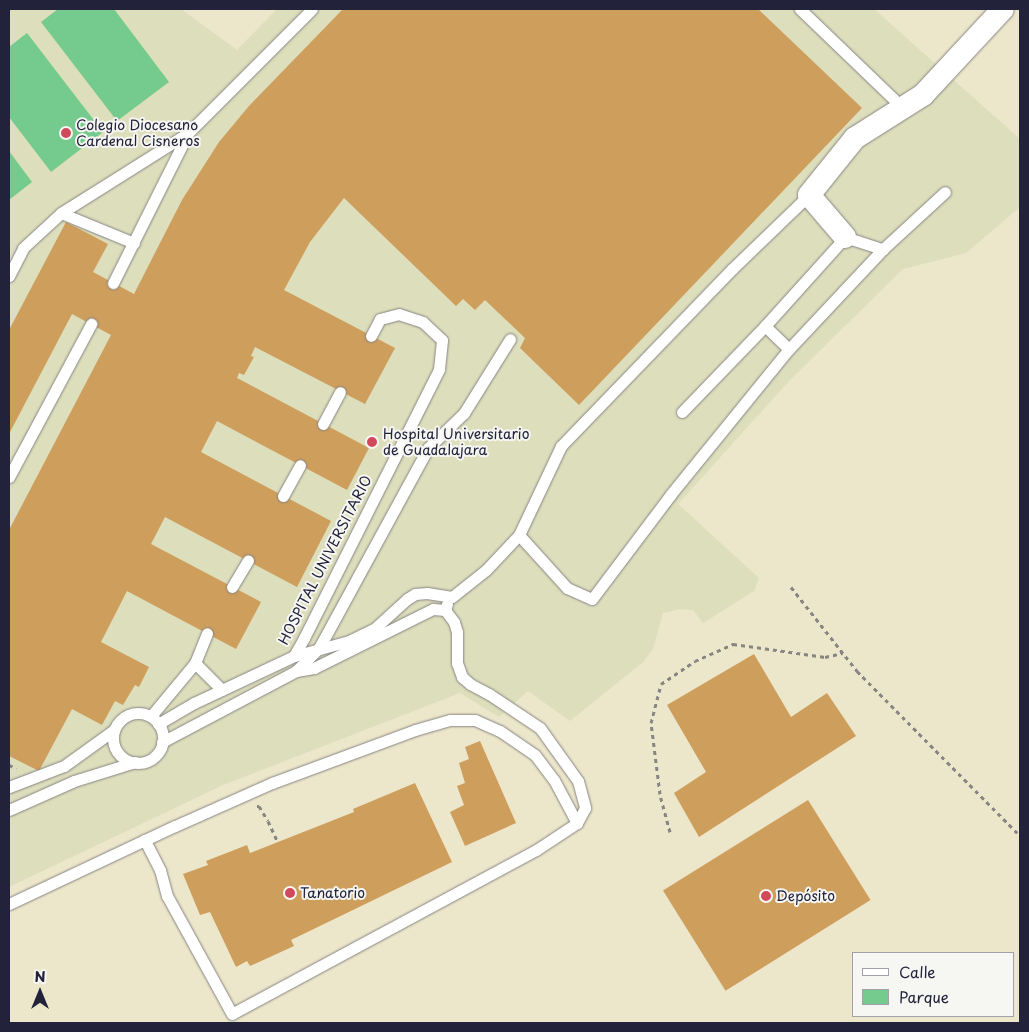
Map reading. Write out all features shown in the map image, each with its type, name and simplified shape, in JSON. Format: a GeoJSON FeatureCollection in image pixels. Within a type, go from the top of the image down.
{"type":"FeatureCollection","features":[{"type":"Feature","properties":{"kind":"street"},"geometry":{"type":"LineString","coordinates":[[845,237],[809,195],[855,138],[923,95],[1003,9]]}},
{"type":"Feature","properties":{"kind":"lane"},"geometry":{"type":"LineString","coordinates":[[9,276],[23,248],[61,213],[188,133],[312,9]]}},
{"type":"Feature","properties":{"kind":"lane"},"geometry":{"type":"LineString","coordinates":[[800,9],[902,107]]}},
{"type":"Feature","properties":{"kind":"lane"},"geometry":{"type":"LineString","coordinates":[[113,283],[188,133]]}},
{"type":"Feature","properties":{"kind":"lane"},"geometry":{"type":"LineString","coordinates":[[519,535],[567,588],[592,599],[671,494],[789,349],[883,249],[945,192]]}},
{"type":"Feature","properties":{"kind":"lane"},"geometry":{"type":"LineString","coordinates":[[445,610],[452,597],[486,570],[519,535],[561,446],[732,269],[809,195]]}},
{"type":"Feature","properties":{"kind":"lane"},"geometry":{"type":"LineString","coordinates":[[61,213],[134,243]]}},
{"type":"Feature","properties":{"kind":"lane"},"geometry":{"type":"LineString","coordinates":[[682,412],[766,326],[845,237],[883,249]]}},
{"type":"Feature","properties":{"kind":"lane","name":"HOSPITAL UNIVERSITARIO"},"geometry":{"type":"LineString","coordinates":[[9,787],[64,766],[114,730],[117,724],[129,714],[136,713],[155,720],[294,656],[317,614],[438,369],[442,340],[423,322],[399,314],[380,319],[371,336]]}},
{"type":"Feature","properties":{"kind":"lane"},"geometry":{"type":"LineString","coordinates":[[9,477],[91,324]]}},
{"type":"Feature","properties":{"kind":"lane"},"geometry":{"type":"LineString","coordinates":[[766,326],[789,349]]}},
{"type":"Feature","properties":{"kind":"lane"},"geometry":{"type":"LineString","coordinates":[[162,742],[296,671],[319,648],[428,448],[464,413],[510,340]]}},
{"type":"Feature","properties":{"kind":"lane"},"geometry":{"type":"LineString","coordinates":[[322,424],[340,392]]}},
{"type":"Feature","properties":{"kind":"lane"},"geometry":{"type":"LineString","coordinates":[[283,496],[300,465]]}},
{"type":"Feature","properties":{"kind":"lane"},"geometry":{"type":"LineString","coordinates":[[232,587],[248,560]]}},
{"type":"Feature","properties":{"kind":"lane"},"geometry":{"type":"LineString","coordinates":[[294,656],[349,641],[374,630],[407,599],[415,594],[428,593],[452,597]]}},
{"type":"Feature","properties":{"kind":"lane"},"geometry":{"type":"LineString","coordinates":[[145,840],[160,870],[167,896],[232,1014],[536,850],[578,823],[585,808],[578,781],[540,728],[462,677],[457,664],[457,632],[454,622],[445,610],[433,609],[314,668],[296,671]]}},
{"type":"Feature","properties":{"kind":"lane"},"geometry":{"type":"LineString","coordinates":[[9,810],[74,781],[135,762],[150,760],[160,749],[163,735],[155,720],[195,663],[207,633]]}},
{"type":"Feature","properties":{"kind":"lane"},"geometry":{"type":"LineString","coordinates":[[195,663],[222,690]]}},
{"type":"Feature","properties":{"kind":"lane"},"geometry":{"type":"LineString","coordinates":[[9,904],[272,783],[415,730],[450,720],[475,720],[500,731],[535,755],[554,780],[578,823]]}},
{"type":"Feature","properties":{"kind":"lane"},"geometry":{"type":"LineString","coordinates":[[114,730],[114,745],[117,751],[122,757],[135,762]]}},
{"type":"Feature","properties":{"kind":"path"},"geometry":{"type":"LineString","coordinates":[[791,586],[857,671],[1020,836]]}},
{"type":"Feature","properties":{"kind":"path"},"geometry":{"type":"LineString","coordinates":[[670,832],[660,794],[651,723],[661,684],[696,660],[733,644],[825,657],[843,653]]}},
{"type":"Feature","properties":{"kind":"shaded area","name":"Hospital Universitario de Guadalajara"},"geometry":{"type":"Polygon","coordinates":[[[9,9],[181,9],[237,50],[277,9],[874,9],[1020,139],[1020,207],[966,253],[903,269],[791,379],[678,504],[759,578],[754,591],[703,623],[693,610],[680,609],[663,613],[653,649],[643,662],[570,721],[528,691],[499,717],[460,693],[223,785],[9,887],[9,9]]]}},
{"type":"Feature","properties":{"kind":"green space"},"geometry":{"type":"Polygon","coordinates":[[[58,9],[114,9],[169,82],[117,121],[41,22],[58,9]]]}},
{"type":"Feature","properties":{"kind":"green space"},"geometry":{"type":"Polygon","coordinates":[[[27,33],[103,132],[51,172],[9,117],[9,47],[27,33]]]}},
{"type":"Feature","properties":{"kind":"green space"},"geometry":{"type":"Polygon","coordinates":[[[9,151],[32,182],[9,200],[9,151]]]}},
{"type":"Feature","properties":{"kind":"building"},"geometry":{"type":"Polygon","coordinates":[[[343,9],[758,9],[862,108],[579,405],[520,348],[525,338],[485,300],[475,310],[463,299],[456,306],[344,198],[310,242],[284,290],[395,348],[365,404],[255,347],[251,356],[254,357],[244,375],[239,373],[237,378],[369,448],[347,490],[217,421],[201,452],[331,521],[297,587],[165,517],[151,544],[261,602],[236,649],[127,591],[101,642],[149,667],[139,687],[135,685],[123,705],[115,701],[102,725],[72,709],[39,771],[9,756],[9,530],[111,335],[72,314],[9,434],[9,330],[66,222],[108,244],[93,272],[134,294],[182,200],[219,142],[249,106],[343,9]]]}},
{"type":"Feature","properties":{"kind":"building"},"geometry":{"type":"Polygon","coordinates":[[[754,654],[791,717],[827,693],[856,736],[699,837],[674,793],[706,772],[667,705],[754,654]]]}},
{"type":"Feature","properties":{"kind":"building"},"geometry":{"type":"Polygon","coordinates":[[[480,741],[516,823],[465,846],[450,812],[464,805],[457,786],[465,783],[459,763],[469,759],[465,747],[480,741]]]}},
{"type":"Feature","properties":{"kind":"building","name":"Tanatorio"},"geometry":{"type":"Polygon","coordinates":[[[415,783],[452,862],[291,940],[294,946],[250,966],[247,961],[236,967],[210,912],[200,915],[183,874],[208,865],[206,861],[247,845],[250,853],[354,812],[353,809],[415,783]]]}},
{"type":"Feature","properties":{"kind":"building","name":"Depósito"},"geometry":{"type":"Polygon","coordinates":[[[808,800],[871,900],[726,991],[663,891],[808,800]]]}},
{"type":"Feature","properties":{"kind":"place","name":"Colegio Diocesano Cardenal Cisneros"},"geometry":{"type":"Point","coordinates":[66,133]}},
{"type":"Feature","properties":{"kind":"place","name":"Hospital Universitario de Guadalajara"},"geometry":{"type":"Point","coordinates":[372,442]}},
{"type":"Feature","properties":{"kind":"place","name":"Tanatorio"},"geometry":{"type":"Point","coordinates":[290,893]}},
{"type":"Feature","properties":{"kind":"place","name":"Depósito"},"geometry":{"type":"Point","coordinates":[766,896]}}]}
